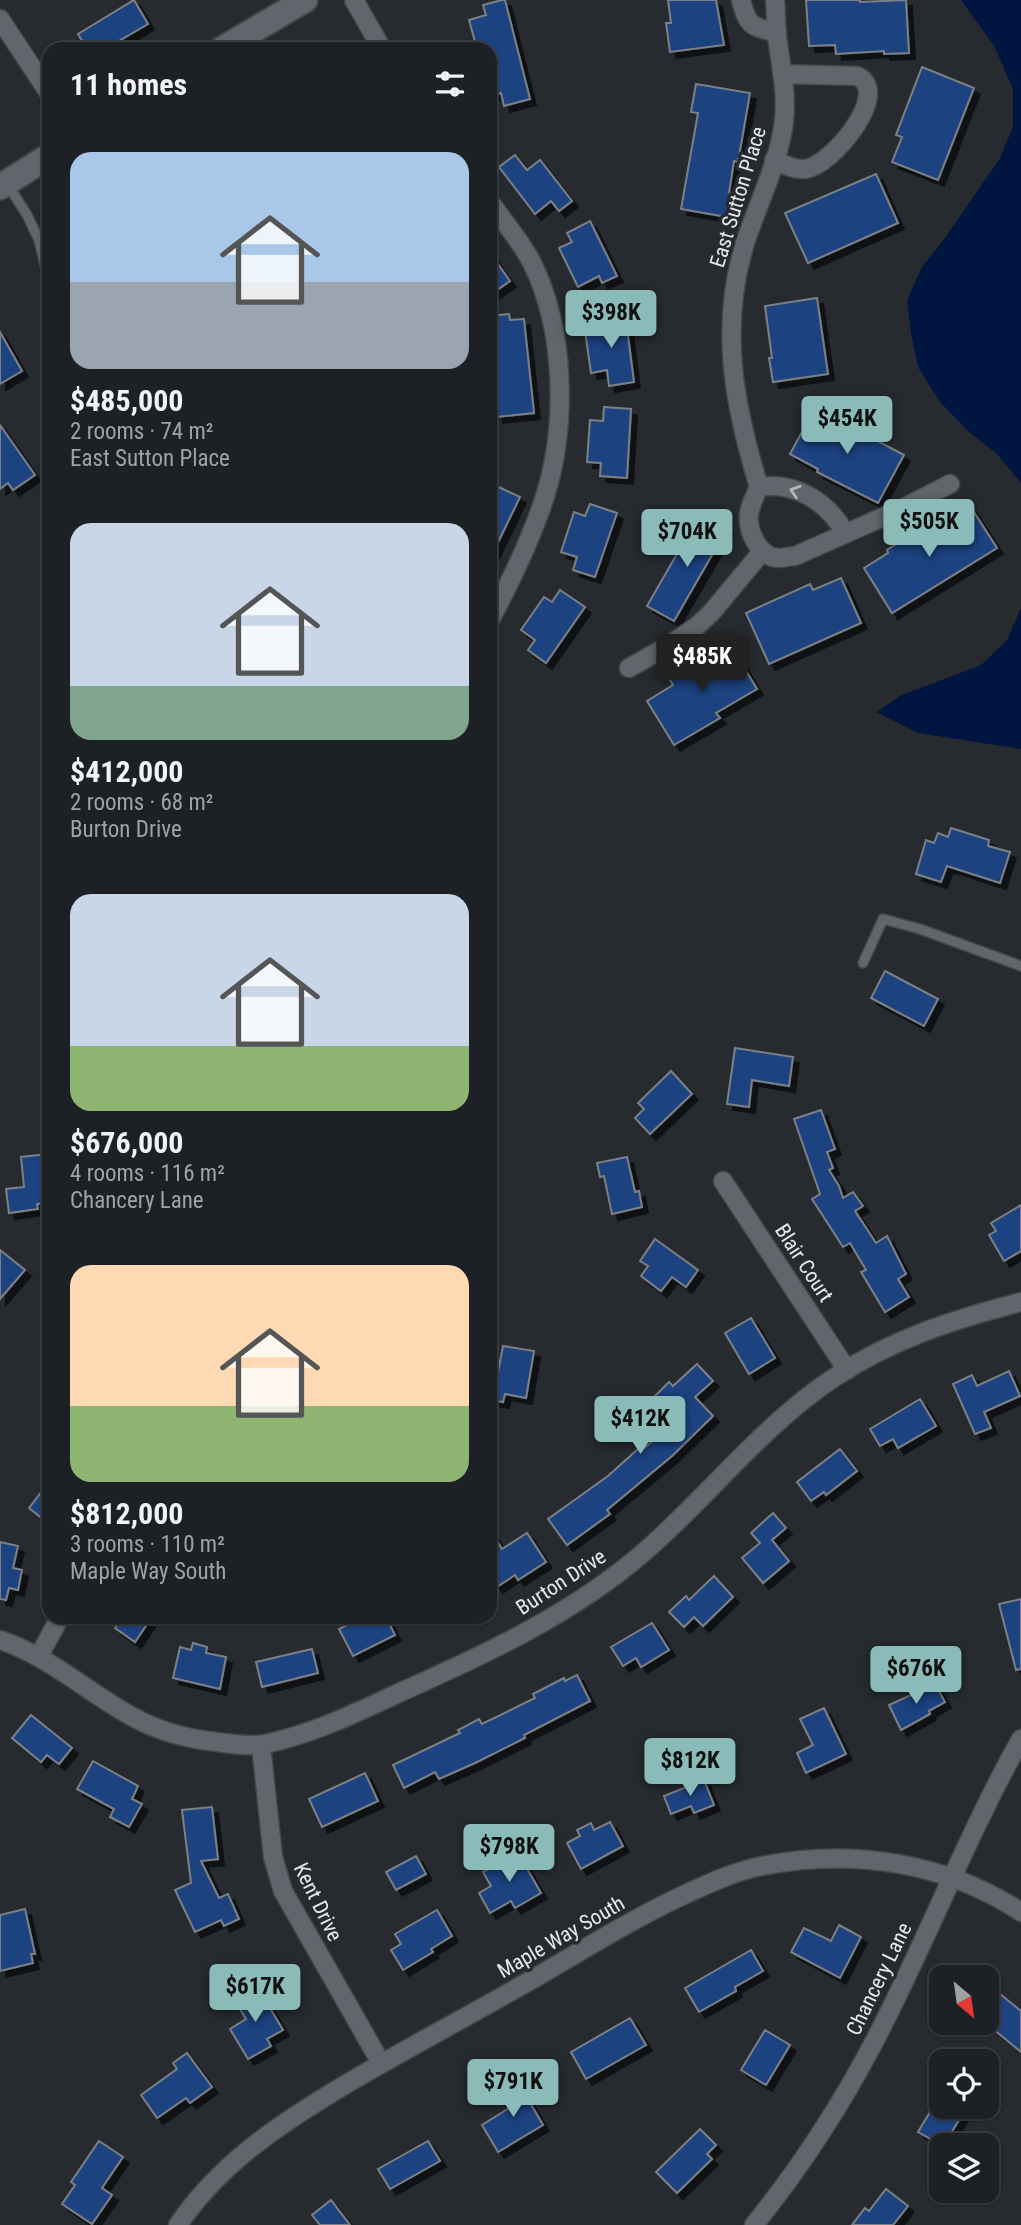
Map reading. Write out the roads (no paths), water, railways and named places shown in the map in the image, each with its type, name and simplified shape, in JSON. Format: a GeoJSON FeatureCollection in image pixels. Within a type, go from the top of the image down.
{"type":"FeatureCollection","features":[{"type":"Feature","properties":{"kind":"street"},"geometry":{"type":"LineString","coordinates":[[234,42],[305,0]]}},
{"type":"Feature","properties":{"kind":"street"},"geometry":{"type":"LineString","coordinates":[[354,0],[378,42]]}},
{"type":"Feature","properties":{"kind":"street"},"geometry":{"type":"LineString","coordinates":[[741,0],[746,19],[751,26],[777,33]]}},
{"type":"Feature","properties":{"kind":"street","name":"East Sutton Place"},"geometry":{"type":"LineString","coordinates":[[759,487],[734,386],[731,320],[735,286],[745,245],[784,122],[785,97],[775,0]]}},
{"type":"Feature","properties":{"kind":"street"},"geometry":{"type":"LineString","coordinates":[[0,19],[42,82]]}},
{"type":"Feature","properties":{"kind":"street"},"geometry":{"type":"LineString","coordinates":[[774,160],[802,170],[821,163],[842,144],[859,120],[866,105],[869,87],[864,79],[857,76],[782,74]]}},
{"type":"Feature","properties":{"kind":"street"},"geometry":{"type":"LineString","coordinates":[[4,185],[42,161]]}},
{"type":"Feature","properties":{"kind":"street"},"geometry":{"type":"LineString","coordinates":[[497,212],[532,263],[545,293],[557,345],[559,394],[556,438],[546,492],[519,566],[497,607]]}},
{"type":"Feature","properties":{"kind":"street"},"geometry":{"type":"LineString","coordinates":[[845,533],[821,502],[780,486],[759,487],[749,515],[750,528],[761,550],[778,558],[795,556],[899,510],[950,484]]}},
{"type":"Feature","properties":{"kind":"street"},"geometry":{"type":"LineString","coordinates":[[629,668],[666,647],[711,613],[757,559],[761,550]]}},
{"type":"Feature","properties":{"kind":"street","name":"Blair Court"},"geometry":{"type":"LineString","coordinates":[[723,1181],[847,1370]]}},
{"type":"Feature","properties":{"kind":"street","name":"Burton Drive"},"geometry":{"type":"LineString","coordinates":[[0,1640],[39,1656],[133,1717],[189,1738],[261,1745],[335,1722],[473,1659],[576,1604],[679,1522],[789,1412],[847,1370],[911,1336],[949,1321],[1021,1302]]}},
{"type":"Feature","properties":{"kind":"street"},"geometry":{"type":"LineString","coordinates":[[39,1656],[56,1624]]}},
{"type":"Feature","properties":{"kind":"street","name":"Chancery Lane"},"geometry":{"type":"LineString","coordinates":[[754,2225],[836,2110],[875,2041],[1000,1777],[1021,1739]]}},
{"type":"Feature","properties":{"kind":"street","name":"Kent Drive"},"geometry":{"type":"LineString","coordinates":[[261,1745],[273,1857],[283,1891],[381,2063]]}},
{"type":"Feature","properties":{"kind":"street","name":"Maple Way South"},"geometry":{"type":"LineString","coordinates":[[178,2225],[220,2175],[257,2141],[298,2113],[638,1918],[714,1881],[739,1872],[785,1863],[829,1859],[887,1862],[932,1870],[988,1893],[1021,1912]]}},
{"type":"Feature","properties":{"kind":"lane"},"geometry":{"type":"LineString","coordinates":[[4,185],[27,215],[42,253]]}},
{"type":"Feature","properties":{"kind":"lane"},"geometry":{"type":"LineString","coordinates":[[863,963],[883,919],[920,929],[1021,966]]}},
{"type":"Feature","properties":{"kind":"water"},"geometry":{"type":"Polygon","coordinates":[[[961,0],[1021,0],[1021,483],[996,453],[969,432],[940,402],[918,367],[911,333],[907,300],[922,267],[1000,158],[1013,127],[1013,89],[994,46],[961,0]]]}},
{"type":"Feature","properties":{"kind":"water"},"geometry":{"type":"Polygon","coordinates":[[[1021,608],[1021,749],[918,733],[876,712],[902,695],[981,665],[1007,640],[1021,608]]]}}]}
